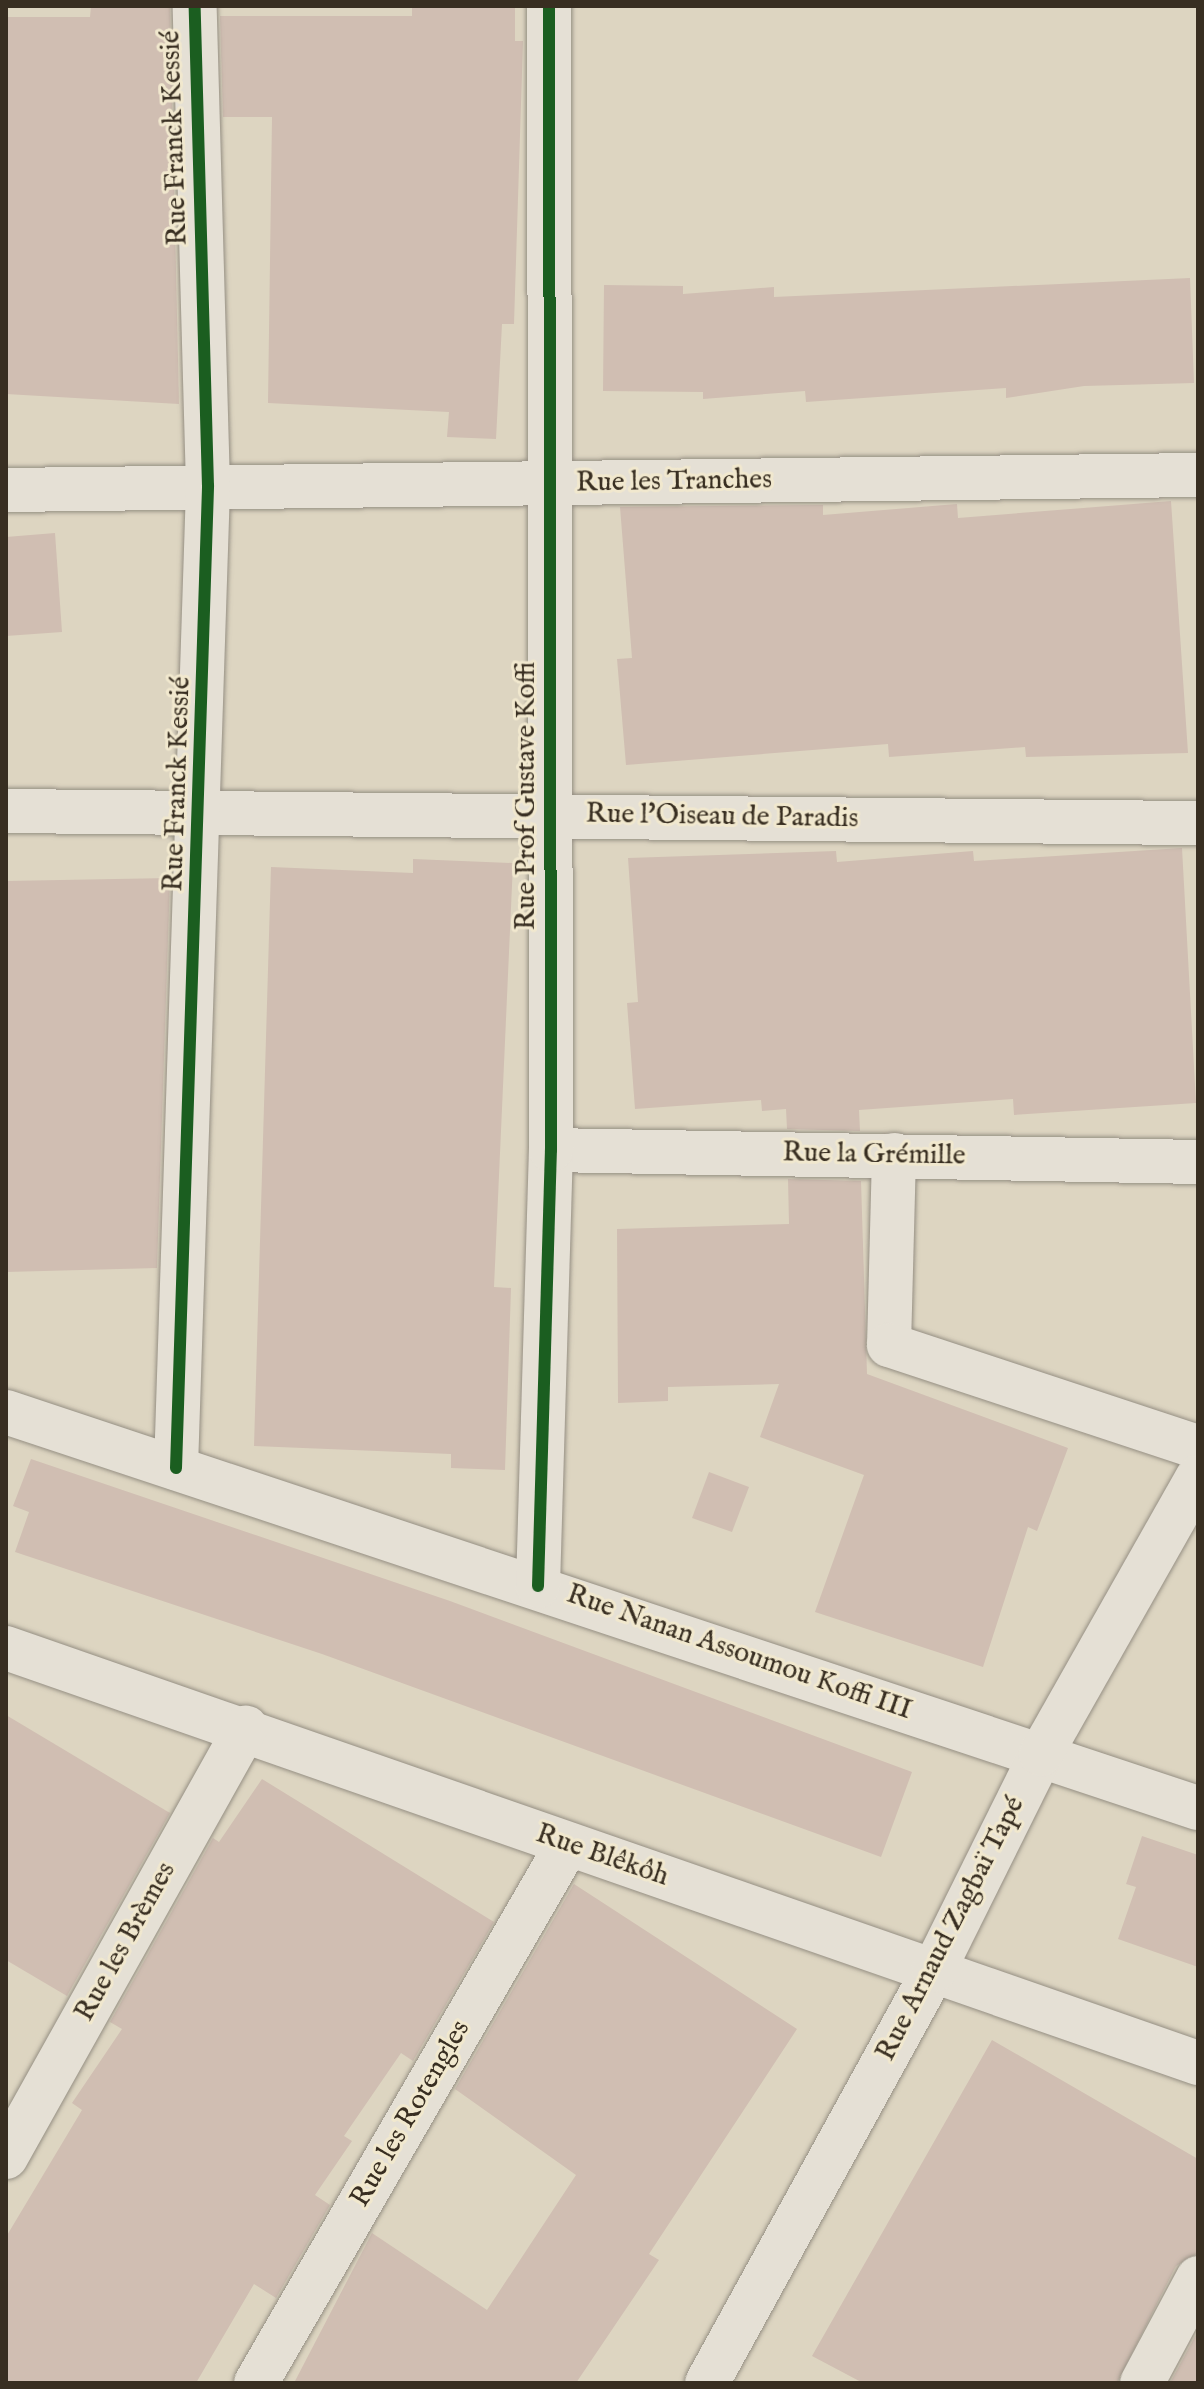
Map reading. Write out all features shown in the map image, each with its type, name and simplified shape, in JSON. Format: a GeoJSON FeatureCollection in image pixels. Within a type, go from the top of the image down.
{"type":"FeatureCollection","features":[{"type":"Feature","properties":{"kind":"street","name":"Rue Franck Kessié"},"geometry":{"type":"LineString","coordinates":[[176,1468],[203,811],[208,486],[195,6]]}},
{"type":"Feature","properties":{"kind":"street","name":"Rue Prof Gustave Koffi"},"geometry":{"type":"LineString","coordinates":[[538,1586],[551,1150],[549,814],[555,483],[549,6]]}},
{"type":"Feature","properties":{"kind":"street","name":"Rue les Tranches"},"geometry":{"type":"LineString","coordinates":[[6,490],[1198,475]]}},
{"type":"Feature","properties":{"kind":"street","name":"Rue l'Oiseau de Paradis"},"geometry":{"type":"LineString","coordinates":[[6,811],[549,814],[1198,823]]}},
{"type":"Feature","properties":{"kind":"street","name":"Rue la Grémille"},"geometry":{"type":"LineString","coordinates":[[551,1150],[1198,1162]]}},
{"type":"Feature","properties":{"kind":"street"},"geometry":{"type":"LineString","coordinates":[[894,1155],[889,1345],[1198,1447]]}},
{"type":"Feature","properties":{"kind":"street","name":"Rue Nanan Assoumou Koffi III"},"geometry":{"type":"LineString","coordinates":[[6,1412],[538,1586],[1198,1808]]}},
{"type":"Feature","properties":{"kind":"street","name":"Rue Arnaud Zagbaï Tapé"},"geometry":{"type":"LineString","coordinates":[[707,2383],[934,1970],[1041,1754],[1198,1477]]}},
{"type":"Feature","properties":{"kind":"street","name":"Rue Blêkôh"},"geometry":{"type":"LineString","coordinates":[[6,1648],[246,1728],[567,1845],[1198,2063]]}},
{"type":"Feature","properties":{"kind":"street","name":"Rue les Brèmes"},"geometry":{"type":"LineString","coordinates":[[6,2157],[246,1728]]}},
{"type":"Feature","properties":{"kind":"street","name":"Rue les Rotengles"},"geometry":{"type":"LineString","coordinates":[[256,2383],[567,1845]]}},
{"type":"Feature","properties":{"kind":"street"},"geometry":{"type":"LineString","coordinates":[[1142,2383],[1198,2278]]}},
{"type":"Feature","properties":{"kind":"building"},"geometry":{"type":"Polygon","coordinates":[[[91,6],[170,6],[179,404],[6,394],[6,17],[90,17],[91,6]]]}},
{"type":"Feature","properties":{"kind":"building"},"geometry":{"type":"Polygon","coordinates":[[[412,6],[515,6],[515,41],[523,41],[514,324],[502,324],[496,439],[447,437],[449,412],[268,403],[272,117],[223,117],[220,16],[412,16],[412,6]]]}},
{"type":"Feature","properties":{"kind":"building"},"geometry":{"type":"Polygon","coordinates":[[[1190,278],[1194,383],[1084,386],[1006,398],[1006,388],[806,402],[805,391],[703,399],[703,392],[603,391],[604,285],[683,286],[683,294],[774,287],[774,297],[1190,278]]]}},
{"type":"Feature","properties":{"kind":"building"},"geometry":{"type":"Polygon","coordinates":[[[1171,501],[1188,753],[1026,757],[1025,747],[889,757],[888,744],[626,765],[617,659],[632,658],[620,507],[823,505],[823,515],[957,504],[958,518],[1171,501]]]}},
{"type":"Feature","properties":{"kind":"building"},"geometry":{"type":"Polygon","coordinates":[[[55,533],[62,632],[6,636],[6,537],[55,533]]]}},
{"type":"Feature","properties":{"kind":"building"},"geometry":{"type":"Polygon","coordinates":[[[1182,848],[1196,1103],[1014,1115],[1013,1099],[859,1110],[860,1131],[787,1129],[786,1109],[762,1111],[761,1100],[635,1109],[627,1003],[638,1002],[628,858],[836,851],[837,862],[973,851],[974,861],[1182,848]]]}},
{"type":"Feature","properties":{"kind":"building"},"geometry":{"type":"Polygon","coordinates":[[[413,859],[513,863],[494,1287],[511,1288],[505,1470],[451,1468],[451,1454],[254,1446],[271,867],[413,873],[413,859]]]}},
{"type":"Feature","properties":{"kind":"building"},"geometry":{"type":"Polygon","coordinates":[[[170,878],[157,1268],[6,1272],[6,881],[170,878]]]}},
{"type":"Feature","properties":{"kind":"building"},"geometry":{"type":"Polygon","coordinates":[[[788,1179],[861,1181],[867,1374],[1068,1448],[1037,1531],[1028,1527],[983,1667],[815,1612],[864,1475],[760,1437],[779,1384],[668,1387],[668,1401],[618,1403],[617,1229],[789,1224],[788,1179]]]}},
{"type":"Feature","properties":{"kind":"building"},"geometry":{"type":"Polygon","coordinates":[[[31,1459],[450,1601],[912,1772],[881,1857],[322,1654],[15,1552],[29,1512],[13,1506],[31,1459]]]}},
{"type":"Feature","properties":{"kind":"building"},"geometry":{"type":"Polygon","coordinates":[[[709,1472],[749,1487],[732,1532],[692,1518],[709,1472]]]}},
{"type":"Feature","properties":{"kind":"building"},"geometry":{"type":"Polygon","coordinates":[[[6,1715],[170,1813],[67,1996],[6,1960],[6,1715]]]}},
{"type":"Feature","properties":{"kind":"building"},"geometry":{"type":"Polygon","coordinates":[[[262,1779],[494,1922],[413,2061],[401,2053],[344,2136],[352,2141],[315,2195],[330,2205],[276,2298],[254,2284],[196,2383],[6,2383],[6,2237],[82,2110],[72,2103],[122,2029],[110,2022],[213,1838],[219,1842],[262,1779]]]}},
{"type":"Feature","properties":{"kind":"building"},"geometry":{"type":"Polygon","coordinates":[[[1142,1836],[1198,1855],[1198,1967],[1118,1939],[1136,1887],[1126,1884],[1142,1836]]]}},
{"type":"Feature","properties":{"kind":"building"},"geometry":{"type":"Polygon","coordinates":[[[574,1884],[797,2029],[649,2254],[659,2260],[576,2383],[294,2383],[372,2233],[487,2310],[576,2175],[455,2089],[574,1884]]]}},
{"type":"Feature","properties":{"kind":"building"},"geometry":{"type":"Polygon","coordinates":[[[992,2040],[1198,2159],[1198,2253],[1176,2266],[1117,2383],[863,2383],[812,2356],[992,2040]]]}},
{"type":"Feature","properties":{"kind":"building"},"geometry":{"type":"Polygon","coordinates":[[[1198,2331],[1198,2383],[1170,2383],[1198,2331]]]}},
{"type":"Feature","properties":{"kind":"cycle path"},"geometry":{"type":"LineString","coordinates":[[176,1468],[208,486],[195,6]]}},
{"type":"Feature","properties":{"kind":"cycle path"},"geometry":{"type":"LineString","coordinates":[[538,1586],[551,1150],[549,6]]}}]}
